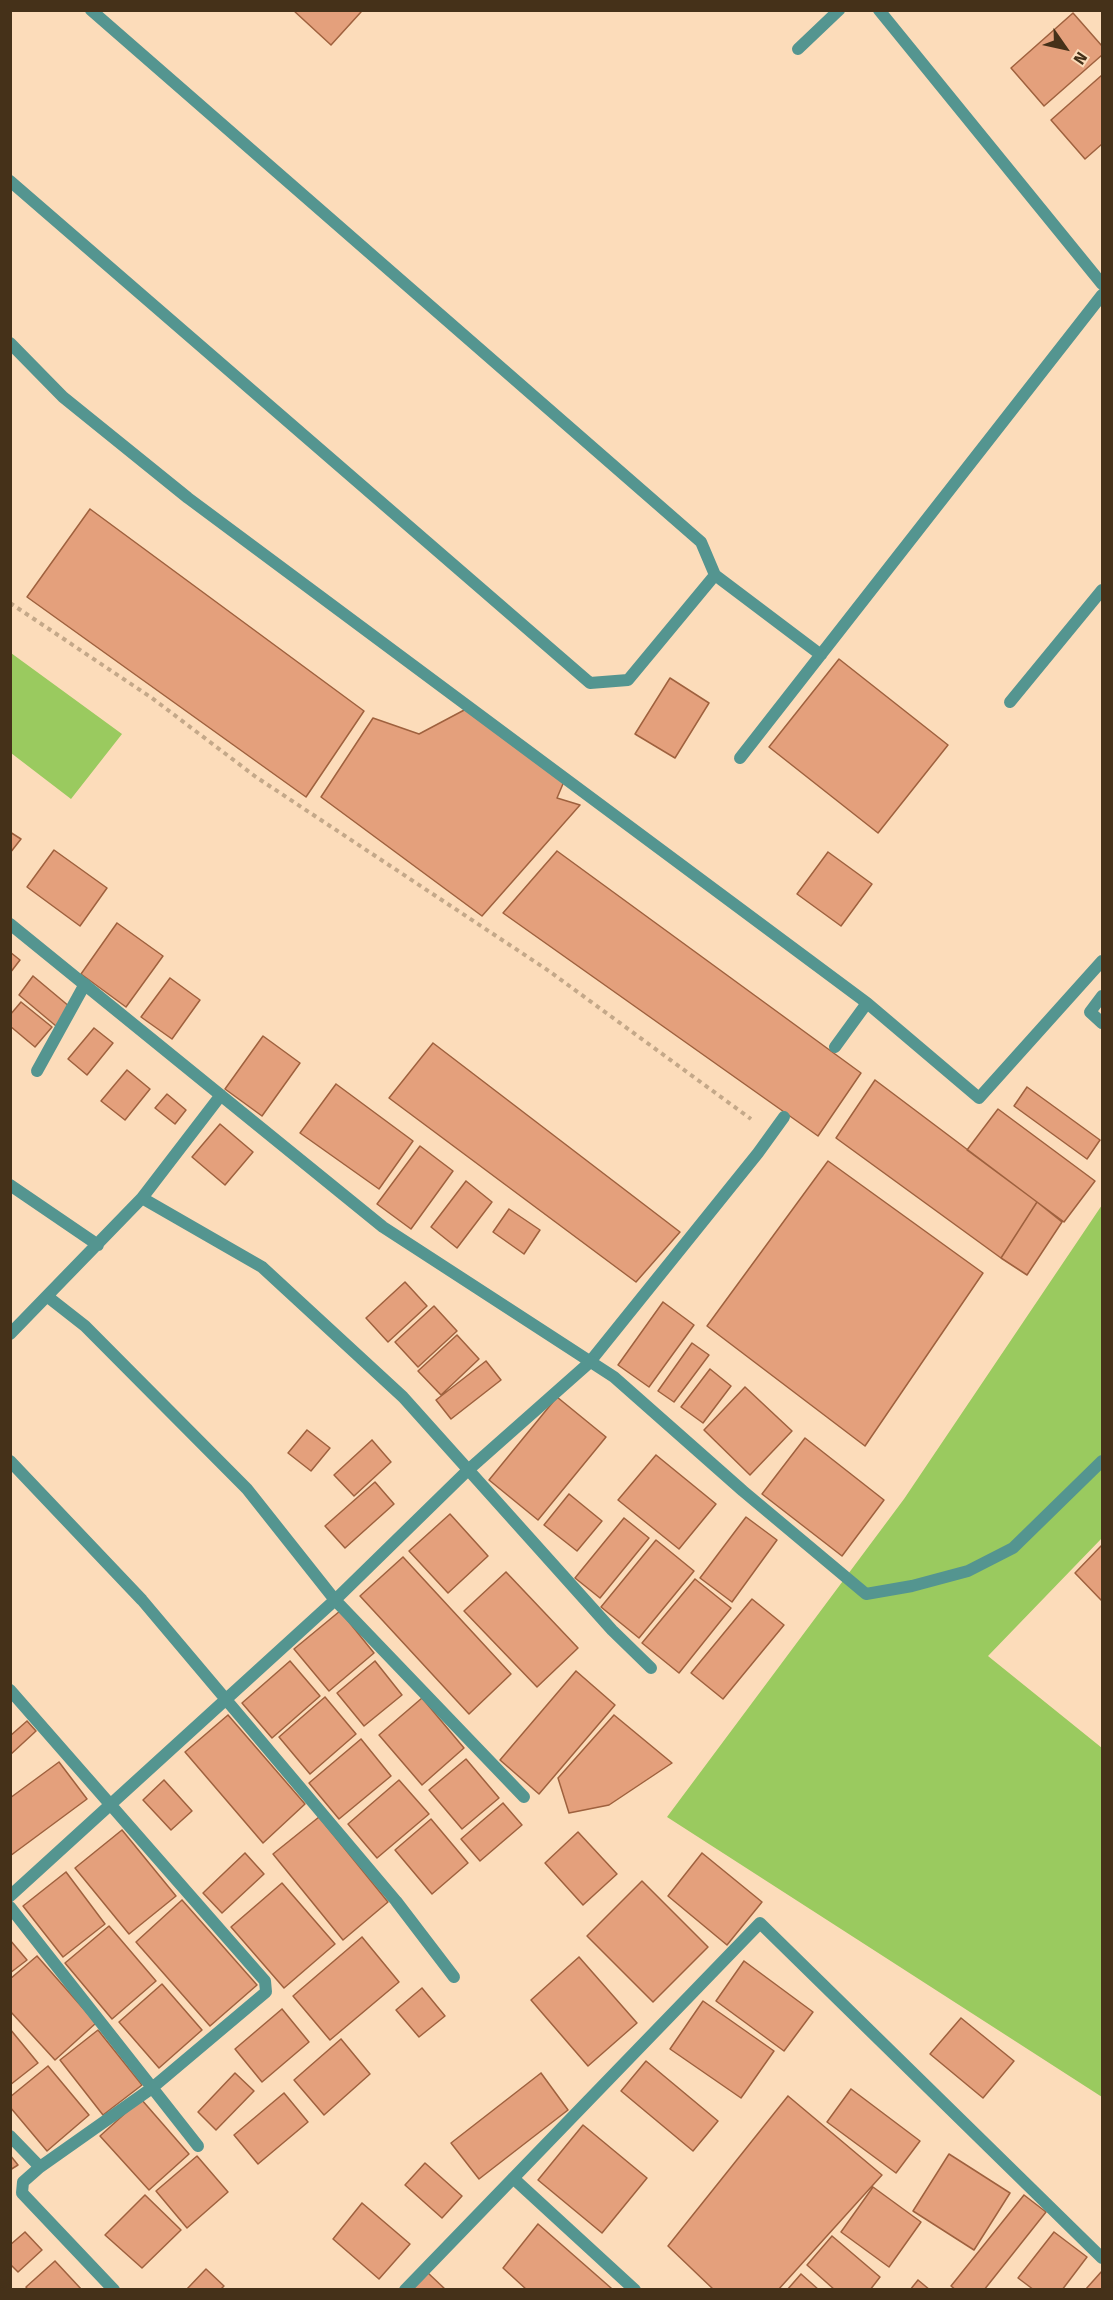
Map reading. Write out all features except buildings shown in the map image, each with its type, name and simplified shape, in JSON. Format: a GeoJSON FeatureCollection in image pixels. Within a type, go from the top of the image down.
{"type":"FeatureCollection","features":[{"type":"Feature","properties":{"kind":"street"},"geometry":{"type":"LineString","coordinates":[[91,10],[701,542],[715,575],[821,655]]}},
{"type":"Feature","properties":{"kind":"street"},"geometry":{"type":"LineString","coordinates":[[798,49],[839,10]]}},
{"type":"Feature","properties":{"kind":"street"},"geometry":{"type":"LineString","coordinates":[[879,10],[1102,285]]}},
{"type":"Feature","properties":{"kind":"street"},"geometry":{"type":"LineString","coordinates":[[10,181],[590,683],[628,680],[715,575]]}},
{"type":"Feature","properties":{"kind":"street"},"geometry":{"type":"LineString","coordinates":[[740,758],[1102,295]]}},
{"type":"Feature","properties":{"kind":"street"},"geometry":{"type":"LineString","coordinates":[[10,343],[63,397],[188,498],[867,1004],[979,1098],[1102,961]]}},
{"type":"Feature","properties":{"kind":"street"},"geometry":{"type":"LineString","coordinates":[[1010,702],[1102,590]]}},
{"type":"Feature","properties":{"kind":"street"},"geometry":{"type":"LineString","coordinates":[[10,924],[383,1227],[589,1363],[614,1377],[743,1491],[866,1594],[912,1586],[968,1572],[1013,1548],[1102,1461]]}},
{"type":"Feature","properties":{"kind":"street"},"geometry":{"type":"LineString","coordinates":[[37,1071],[85,984]]}},
{"type":"Feature","properties":{"kind":"street"},"geometry":{"type":"LineString","coordinates":[[1102,996],[1090,1012],[1102,1023]]}},
{"type":"Feature","properties":{"kind":"street"},"geometry":{"type":"LineString","coordinates":[[835,1047],[867,1004]]}},
{"type":"Feature","properties":{"kind":"street"},"geometry":{"type":"LineString","coordinates":[[10,1334],[142,1198],[221,1095]]}},
{"type":"Feature","properties":{"kind":"street"},"geometry":{"type":"LineString","coordinates":[[10,1896],[335,1600],[468,1471],[589,1363],[784,1118]]}},
{"type":"Feature","properties":{"kind":"street"},"geometry":{"type":"LineString","coordinates":[[10,1185],[98,1245]]}},
{"type":"Feature","properties":{"kind":"street"},"geometry":{"type":"LineString","coordinates":[[142,1198],[262,1267],[403,1397],[612,1630],[651,1668]]}},
{"type":"Feature","properties":{"kind":"street"},"geometry":{"type":"LineString","coordinates":[[48,1297],[85,1326],[247,1489],[335,1600],[524,1797]]}},
{"type":"Feature","properties":{"kind":"street"},"geometry":{"type":"LineString","coordinates":[[10,1461],[142,1600],[396,1900],[453,1977]]}},
{"type":"Feature","properties":{"kind":"street"},"geometry":{"type":"LineString","coordinates":[[10,1690],[266,1981],[266,1992],[153,2088],[40,2167],[23,2182],[22,2193],[114,2289]]}},
{"type":"Feature","properties":{"kind":"street"},"geometry":{"type":"LineString","coordinates":[[10,1907],[198,2146]]}},
{"type":"Feature","properties":{"kind":"street"},"geometry":{"type":"LineString","coordinates":[[405,2289],[760,1923],[1102,2258]]}},
{"type":"Feature","properties":{"kind":"street"},"geometry":{"type":"LineString","coordinates":[[10,2136],[40,2167]]}},
{"type":"Feature","properties":{"kind":"street"},"geometry":{"type":"LineString","coordinates":[[513,2178],[635,2289]]}},
{"type":"Feature","properties":{"kind":"path"},"geometry":{"type":"LineString","coordinates":[[10,603],[152,698],[256,777],[549,971],[753,1121],[747,1127]]}},
{"type":"Feature","properties":{"kind":"green space"},"geometry":{"type":"Polygon","coordinates":[[[11,653],[122,734],[71,799],[11,753],[11,653]]]}},
{"type":"Feature","properties":{"kind":"green space"},"geometry":{"type":"Polygon","coordinates":[[[1102,1205],[1102,1538],[988,1656],[1102,1748],[1102,2097],[667,1817],[904,1499],[1102,1205]]]}}]}
